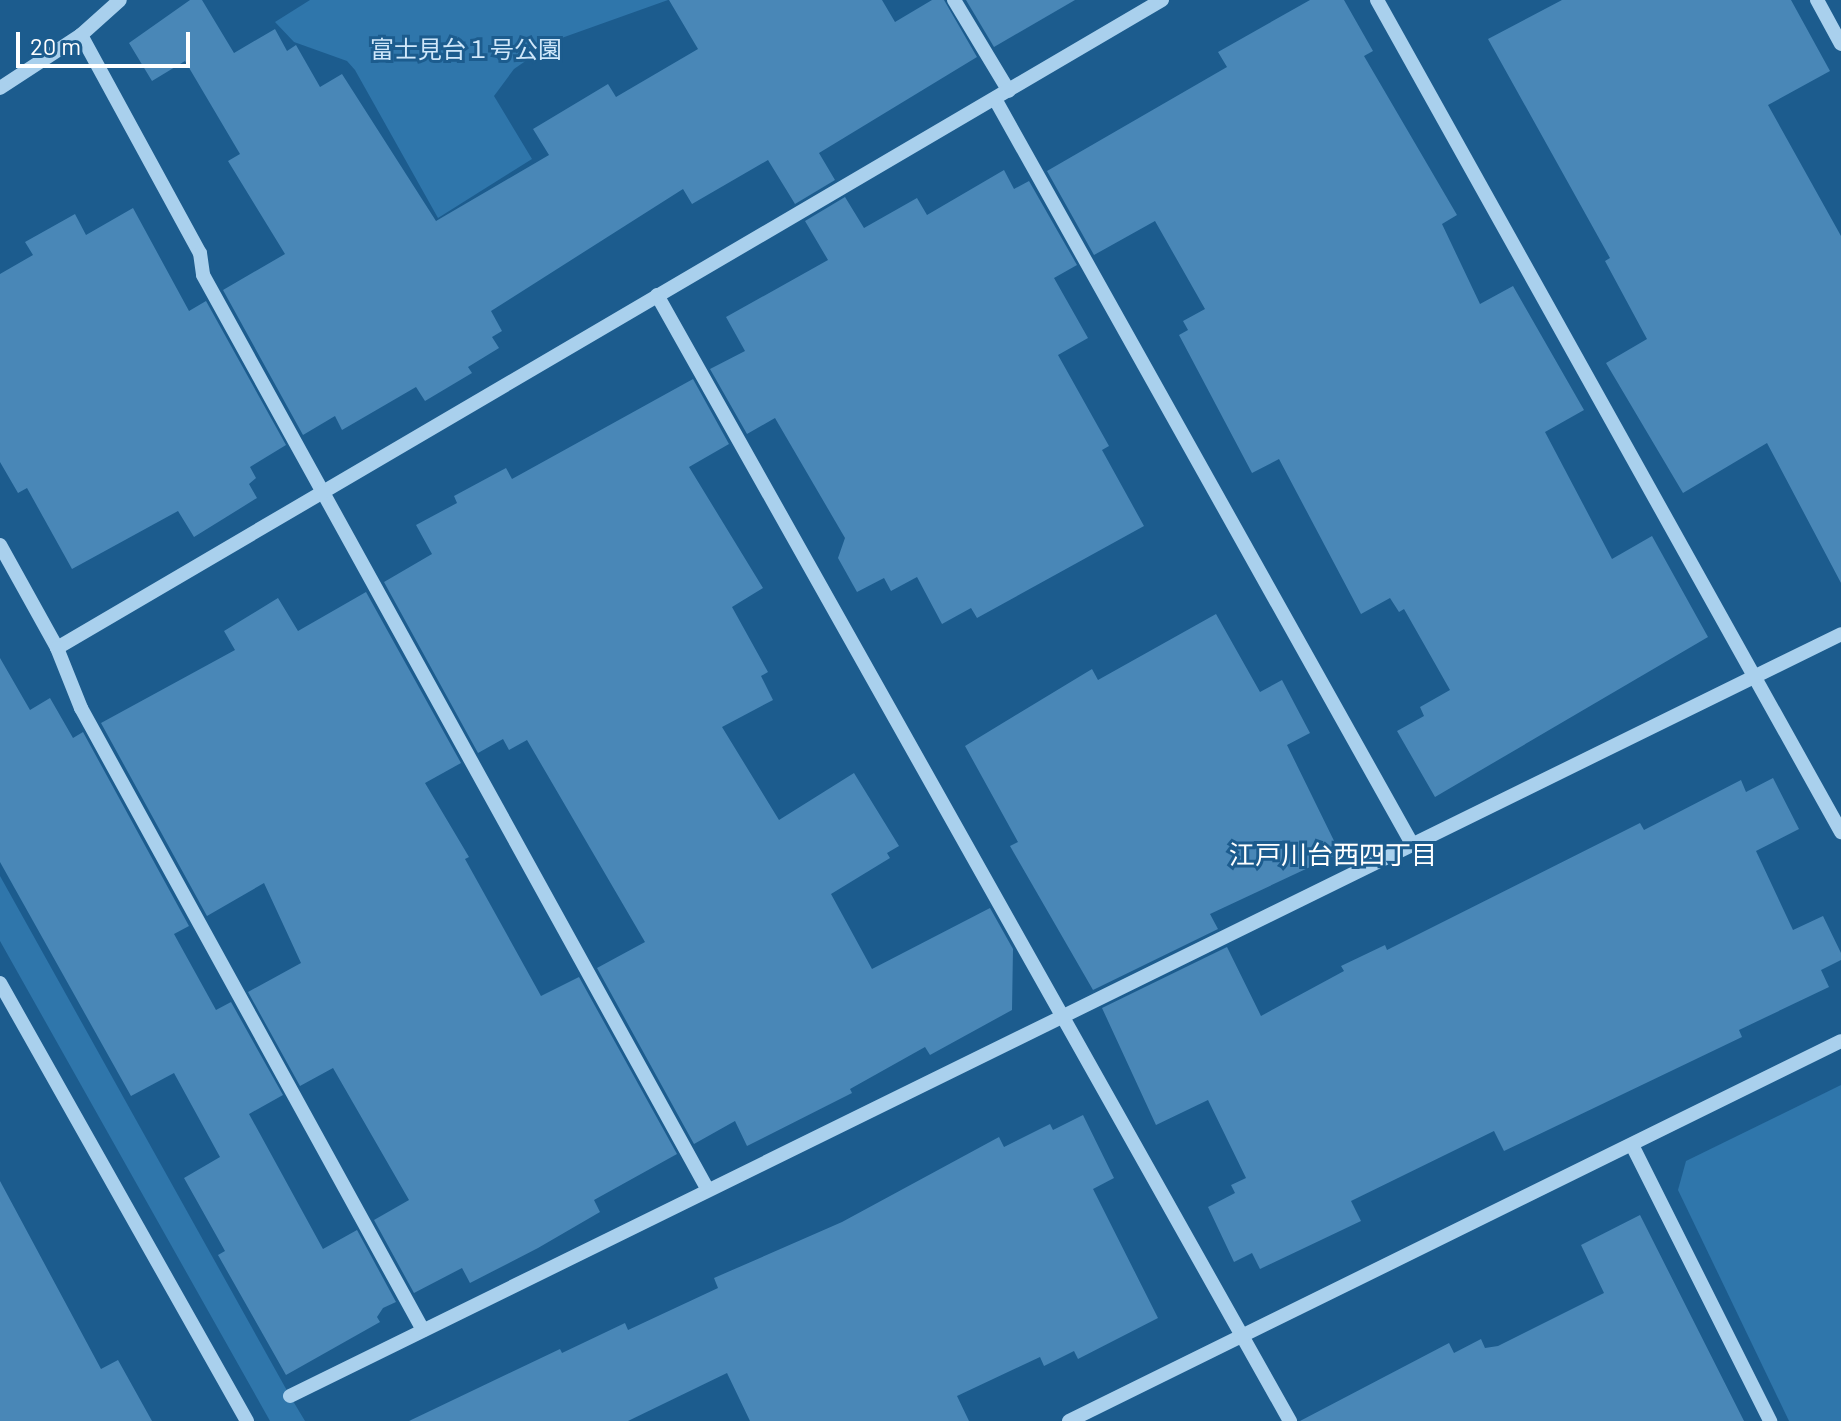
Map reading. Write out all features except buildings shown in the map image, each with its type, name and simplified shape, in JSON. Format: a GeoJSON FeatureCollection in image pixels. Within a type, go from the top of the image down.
{"type":"FeatureCollection","features":[{"type":"Feature","properties":{"kind":"street"},"geometry":{"type":"LineString","coordinates":[[0,88],[81,35],[120,0]]}},
{"type":"Feature","properties":{"kind":"street"},"geometry":{"type":"LineString","coordinates":[[954,0],[1002,95],[1411,842]]}},
{"type":"Feature","properties":{"kind":"street"},"geometry":{"type":"LineString","coordinates":[[57,648],[1162,0]]}},
{"type":"Feature","properties":{"kind":"street"},"geometry":{"type":"LineString","coordinates":[[1377,0],[1841,832]]}},
{"type":"Feature","properties":{"kind":"street"},"geometry":{"type":"LineString","coordinates":[[1817,0],[1841,44]]}},
{"type":"Feature","properties":{"kind":"street"},"geometry":{"type":"LineString","coordinates":[[81,35],[200,253],[203,275],[708,1190]]}},
{"type":"Feature","properties":{"kind":"street"},"geometry":{"type":"LineString","coordinates":[[657,295],[1290,1421]]}},
{"type":"Feature","properties":{"kind":"street"},"geometry":{"type":"LineString","coordinates":[[0,545],[57,648],[81,708],[423,1330]]}},
{"type":"Feature","properties":{"kind":"street"},"geometry":{"type":"LineString","coordinates":[[290,1396],[1411,842],[1841,634]]}},
{"type":"Feature","properties":{"kind":"street"},"geometry":{"type":"LineString","coordinates":[[0,983],[247,1421]]}},
{"type":"Feature","properties":{"kind":"street"},"geometry":{"type":"LineString","coordinates":[[1069,1421],[1841,1041]]}},
{"type":"Feature","properties":{"kind":"street"},"geometry":{"type":"LineString","coordinates":[[1632,1145],[1770,1421]]}},
{"type":"Feature","properties":{"kind":"green space","name":"富士見台１号公園"},"geometry":{"type":"Polygon","coordinates":[[[310,0],[668,0],[556,40],[514,69],[494,96],[532,159],[438,218],[355,70],[347,61],[294,42],[275,22],[310,0]]]}},
{"type":"Feature","properties":{"kind":"green space"},"geometry":{"type":"Polygon","coordinates":[[[0,876],[305,1421],[270,1421],[0,941],[0,876]]]}},
{"type":"Feature","properties":{"kind":"green space"},"geometry":{"type":"Polygon","coordinates":[[[1841,1085],[1841,1421],[1789,1421],[1678,1190],[1686,1161],[1841,1085]]]}},
{"type":"Feature","properties":{"kind":"district","name":"江戸川台西四丁目"},"geometry":{"type":"Point","coordinates":[1333,854]}}]}
